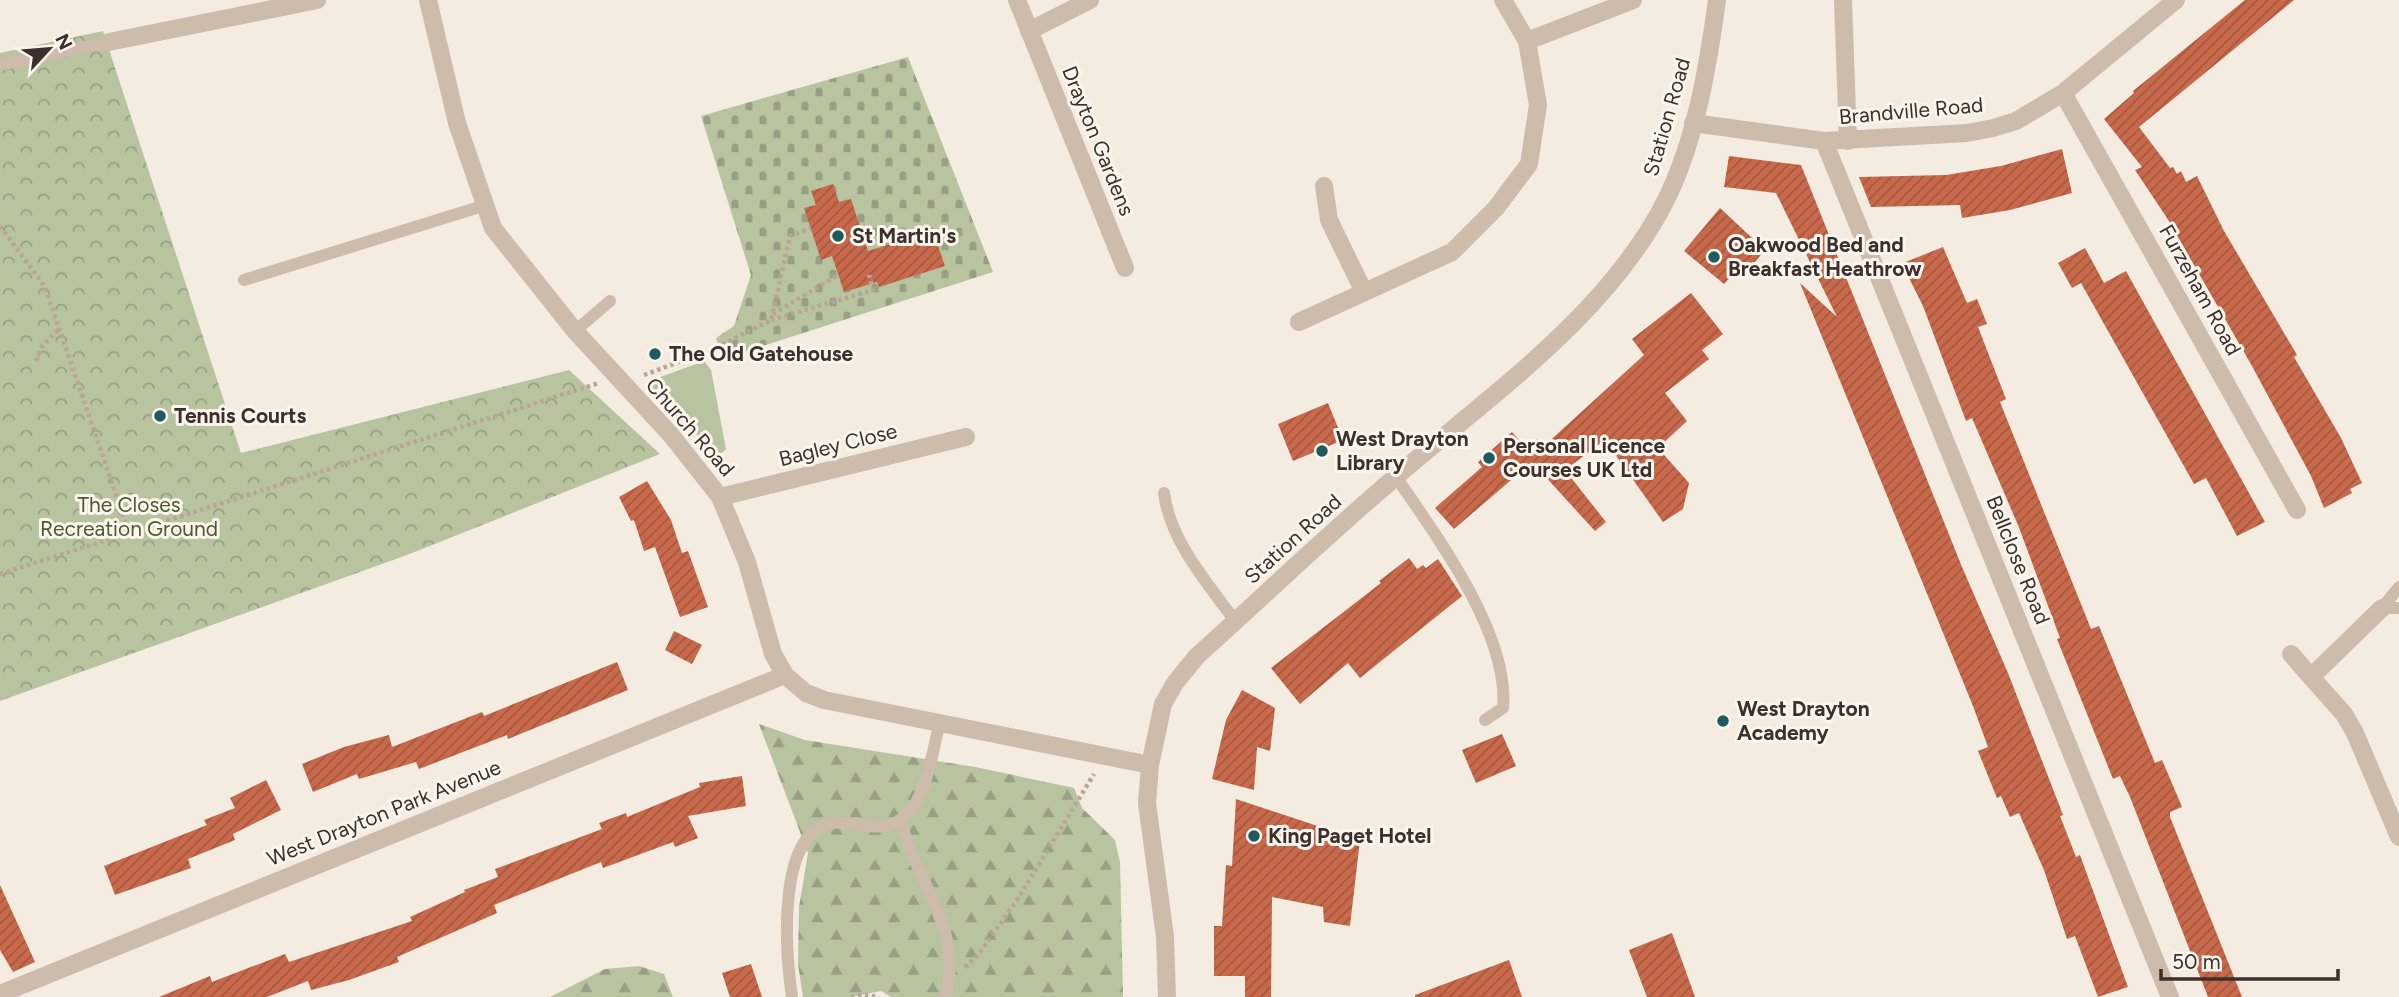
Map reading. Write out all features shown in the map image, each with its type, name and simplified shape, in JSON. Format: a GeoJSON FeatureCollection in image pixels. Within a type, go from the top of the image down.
{"type":"FeatureCollection","features":[{"type":"Feature","properties":{"kind":"street"},"geometry":{"type":"LineString","coordinates":[[109,42],[317,0]]}},
{"type":"Feature","properties":{"kind":"street","name":"Church Road"},"geometry":{"type":"LineString","coordinates":[[428,0],[457,122],[494,228],[575,331],[671,435],[720,497],[747,562],[773,654],[785,675],[806,692],[824,700],[1150,765]]}},
{"type":"Feature","properties":{"kind":"street","name":"Drayton Gardens"},"geometry":{"type":"LineString","coordinates":[[1017,0],[1125,268]]}},
{"type":"Feature","properties":{"kind":"street"},"geometry":{"type":"LineString","coordinates":[[1029,32],[1090,0]]}},
{"type":"Feature","properties":{"kind":"street"},"geometry":{"type":"LineString","coordinates":[[1299,322],[1452,252],[1496,208],[1529,164],[1538,105],[1527,41],[1503,0]]}},
{"type":"Feature","properties":{"kind":"street"},"geometry":{"type":"LineString","coordinates":[[1527,41],[1633,0]]}},
{"type":"Feature","properties":{"kind":"street","name":"Station Road"},"geometry":{"type":"LineString","coordinates":[[1167,997],[1165,937],[1147,803],[1157,724],[1175,683],[1197,656],[1396,477],[1536,359],[1623,266],[1667,198],[1704,80],[1717,0]]}},
{"type":"Feature","properties":{"kind":"street"},"geometry":{"type":"LineString","coordinates":[[1843,0],[1848,141]]}},
{"type":"Feature","properties":{"kind":"street","name":"Brandville Road"},"geometry":{"type":"LineString","coordinates":[[1692,123],[1824,141],[1967,133],[1993,128],[2016,121],[2063,93],[2176,0]]}},
{"type":"Feature","properties":{"kind":"street","name":"Furzeham Road"},"geometry":{"type":"LineString","coordinates":[[2063,93],[2297,510]]}},
{"type":"Feature","properties":{"kind":"street","name":"Bellclose Road"},"geometry":{"type":"LineString","coordinates":[[1824,141],[2170,997]]}},
{"type":"Feature","properties":{"kind":"street"},"geometry":{"type":"LineString","coordinates":[[1324,186],[1329,220],[1364,292]]}},
{"type":"Feature","properties":{"kind":"street","name":"Bagley Close"},"geometry":{"type":"LineString","coordinates":[[720,497],[966,437]]}},
{"type":"Feature","properties":{"kind":"street"},"geometry":{"type":"LineString","coordinates":[[2311,677],[2390,608]]}},
{"type":"Feature","properties":{"kind":"street"},"geometry":{"type":"LineString","coordinates":[[2291,654],[2344,714],[2355,733],[2399,836]]}},
{"type":"Feature","properties":{"kind":"street","name":"West Drayton Park Avenue"},"geometry":{"type":"LineString","coordinates":[[0,994],[785,675]]}},
{"type":"Feature","properties":{"kind":"lane"},"geometry":{"type":"LineString","coordinates":[[0,65],[109,42]]}},
{"type":"Feature","properties":{"kind":"lane"},"geometry":{"type":"LineString","coordinates":[[244,280],[486,205]]}},
{"type":"Feature","properties":{"kind":"lane"},"geometry":{"type":"LineString","coordinates":[[575,331],[610,301]]}},
{"type":"Feature","properties":{"kind":"lane"},"geometry":{"type":"LineString","coordinates":[[1396,477],[1481,612],[1497,657],[1504,691],[1503,708],[1485,720]]}},
{"type":"Feature","properties":{"kind":"lane"},"geometry":{"type":"LineString","coordinates":[[1164,493],[1177,534],[1236,622]]}},
{"type":"Feature","properties":{"kind":"lane"},"geometry":{"type":"LineString","coordinates":[[2390,608],[2399,587]]}},
{"type":"Feature","properties":{"kind":"lane"},"geometry":{"type":"LineString","coordinates":[[792,997],[786,958],[786,910],[799,853],[808,837],[834,823],[881,827],[901,820],[921,793],[940,723]]}},
{"type":"Feature","properties":{"kind":"lane"},"geometry":{"type":"LineString","coordinates":[[901,820],[904,835],[940,915],[948,943],[950,982],[944,997]]}},
{"type":"Feature","properties":{"kind":"path"},"geometry":{"type":"LineString","coordinates":[[0,226],[45,287],[129,533]]}},
{"type":"Feature","properties":{"kind":"path"},"geometry":{"type":"LineString","coordinates":[[771,317],[790,236],[811,228]]}},
{"type":"Feature","properties":{"kind":"path"},"geometry":{"type":"LineString","coordinates":[[0,574],[713,349],[838,275]]}},
{"type":"Feature","properties":{"kind":"path"},"geometry":{"type":"LineString","coordinates":[[771,317],[873,290],[869,275]]}},
{"type":"Feature","properties":{"kind":"path"},"geometry":{"type":"LineString","coordinates":[[36,360],[46,341],[60,328]]}},
{"type":"Feature","properties":{"kind":"path"},"geometry":{"type":"LineString","coordinates":[[950,982],[979,954],[1019,897],[1106,756]]}},
{"type":"Feature","properties":{"kind":"path"},"geometry":{"type":"LineString","coordinates":[[851,997],[880,997]]}},
{"type":"Feature","properties":{"kind":"green space","name":"The Closes Recreation Ground"},"geometry":{"type":"Polygon","coordinates":[[[103,31],[241,453],[569,370],[660,454],[407,555],[0,701],[0,53],[103,31]]]}},
{"type":"Feature","properties":{"kind":"green space"},"geometry":{"type":"Polygon","coordinates":[[[908,57],[993,272],[722,359],[716,338],[734,326],[751,275],[701,116],[908,57]]]}},
{"type":"Feature","properties":{"kind":"green space"},"geometry":{"type":"Polygon","coordinates":[[[704,361],[711,370],[726,449],[720,455],[647,382],[704,361]]]}},
{"type":"Feature","properties":{"kind":"green space"},"geometry":{"type":"Polygon","coordinates":[[[759,724],[805,740],[975,767],[1074,788],[1082,808],[1115,840],[1120,862],[1123,997],[891,997],[881,991],[851,997],[803,997],[798,964],[799,907],[808,853],[759,724]]]}},
{"type":"Feature","properties":{"kind":"green space"},"geometry":{"type":"Polygon","coordinates":[[[639,966],[664,974],[673,997],[550,997],[605,969],[639,966]]]}},
{"type":"Feature","properties":{"kind":"building"},"geometry":{"type":"Polygon","coordinates":[[[2245,0],[2294,0],[2139,127],[2170,168],[2173,167],[2177,174],[2181,171],[2186,182],[2197,176],[2224,231],[2297,355],[2294,357],[2341,438],[2362,483],[2350,489],[2352,493],[2324,508],[2311,476],[2252,366],[2167,218],[2135,170],[2142,167],[2104,119],[2134,93],[2133,91],[2245,0]]]}},
{"type":"Feature","properties":{"kind":"building"},"geometry":{"type":"Polygon","coordinates":[[[2062,149],[2072,193],[2010,210],[1962,218],[1960,205],[1871,207],[1859,177],[1946,175],[2001,166],[2062,149]]]}},
{"type":"Feature","properties":{"kind":"building"},"geometry":{"type":"Polygon","coordinates":[[[1729,156],[1801,165],[1962,567],[2008,673],[2063,815],[2060,816],[2076,857],[2080,855],[2128,987],[2098,997],[2075,936],[2067,939],[2044,870],[2019,813],[2010,817],[2001,796],[1997,798],[1978,751],[1988,747],[1973,706],[1800,283],[1837,317],[1776,193],[1724,187],[1729,156]]]}},
{"type":"Feature","properties":{"kind":"building"},"geometry":{"type":"Polygon","coordinates":[[[833,184],[839,202],[851,199],[868,251],[933,231],[945,266],[879,287],[877,282],[844,292],[832,256],[821,260],[804,208],[816,205],[811,191],[833,184]]]}},
{"type":"Feature","properties":{"kind":"building"},"geometry":{"type":"Polygon","coordinates":[[[1720,208],[1765,250],[1749,269],[1742,264],[1724,284],[1684,251],[1720,208]]]}},
{"type":"Feature","properties":{"kind":"building"},"geometry":{"type":"Polygon","coordinates":[[[1943,247],[1967,303],[1977,299],[1987,324],[1978,327],[2006,399],[2000,402],[2091,629],[2099,626],[2155,763],[2162,760],[2182,807],[2170,812],[2170,817],[2242,997],[2208,997],[2130,797],[2120,776],[2113,779],[2057,639],[2060,638],[2018,525],[1972,418],[1966,421],[1923,306],[1903,263],[1943,247]]]}},
{"type":"Feature","properties":{"kind":"building"},"geometry":{"type":"Polygon","coordinates":[[[2085,248],[2104,283],[2126,271],[2265,522],[2237,536],[2206,478],[2194,484],[2081,283],[2072,288],[2058,263],[2085,248]]]}},
{"type":"Feature","properties":{"kind":"building"},"geometry":{"type":"Polygon","coordinates":[[[1691,293],[1723,334],[1702,350],[1709,359],[1665,393],[1687,421],[1658,448],[1689,483],[1683,509],[1663,522],[1605,440],[1565,470],[1606,522],[1595,531],[1532,462],[1454,529],[1435,508],[1482,467],[1478,462],[1512,432],[1526,448],[1537,439],[1544,446],[1644,355],[1632,339],[1691,293]]]}},
{"type":"Feature","properties":{"kind":"building"},"geometry":{"type":"Polygon","coordinates":[[[1328,403],[1343,440],[1293,461],[1278,424],[1328,403]]]}},
{"type":"Feature","properties":{"kind":"building"},"geometry":{"type":"Polygon","coordinates":[[[647,481],[671,520],[682,553],[688,551],[708,607],[680,617],[655,547],[644,551],[634,520],[631,521],[619,497],[647,481]]]}},
{"type":"Feature","properties":{"kind":"building"},"geometry":{"type":"Polygon","coordinates":[[[1409,558],[1417,569],[1423,565],[1426,568],[1438,559],[1462,596],[1360,678],[1348,663],[1300,704],[1271,668],[1409,558]]]}},
{"type":"Feature","properties":{"kind":"building"},"geometry":{"type":"Polygon","coordinates":[[[674,631],[702,645],[692,664],[665,650],[674,631]]]}},
{"type":"Feature","properties":{"kind":"building"},"geometry":{"type":"Polygon","coordinates":[[[617,662],[628,690],[508,739],[507,735],[419,769],[416,762],[359,779],[357,774],[313,792],[302,764],[344,747],[389,735],[392,747],[482,712],[484,716],[617,662]]]}},
{"type":"Feature","properties":{"kind":"building"},"geometry":{"type":"Polygon","coordinates":[[[1242,690],[1275,708],[1270,751],[1257,747],[1254,790],[1212,779],[1226,720],[1242,690]]]}},
{"type":"Feature","properties":{"kind":"building"},"geometry":{"type":"Polygon","coordinates":[[[1502,734],[1516,766],[1476,783],[1462,750],[1502,734]]]}},
{"type":"Feature","properties":{"kind":"building"},"geometry":{"type":"Polygon","coordinates":[[[742,776],[746,806],[688,816],[698,838],[675,847],[673,842],[603,868],[601,862],[494,905],[497,913],[397,957],[399,962],[311,990],[308,981],[267,997],[159,997],[210,976],[212,982],[285,954],[289,962],[412,921],[410,917],[465,892],[464,890],[498,877],[495,869],[602,829],[599,823],[626,813],[627,817],[700,787],[699,783],[742,776]]]}},
{"type":"Feature","properties":{"kind":"building"},"geometry":{"type":"Polygon","coordinates":[[[266,780],[281,810],[233,834],[235,840],[188,859],[191,868],[115,895],[104,866],[207,825],[204,820],[235,808],[230,798],[266,780]]]}},
{"type":"Feature","properties":{"kind":"building"},"geometry":{"type":"Polygon","coordinates":[[[1236,799],[1360,840],[1350,926],[1324,922],[1323,907],[1272,897],[1271,997],[1245,997],[1245,976],[1214,976],[1214,926],[1222,926],[1226,865],[1232,866],[1236,799]]]}},
{"type":"Feature","properties":{"kind":"building"},"geometry":{"type":"Polygon","coordinates":[[[0,885],[35,962],[13,972],[0,950],[0,885]]]}},
{"type":"Feature","properties":{"kind":"building"},"geometry":{"type":"Polygon","coordinates":[[[1672,933],[1695,997],[1647,997],[1629,950],[1672,933]]]}},
{"type":"Feature","properties":{"kind":"building"},"geometry":{"type":"Polygon","coordinates":[[[1509,960],[1522,997],[1415,997],[1415,995],[1509,960]]]}},
{"type":"Feature","properties":{"kind":"building"},"geometry":{"type":"Polygon","coordinates":[[[751,964],[762,997],[730,997],[722,973],[751,964]]]}},
{"type":"Feature","properties":{"kind":"place","name":"St Martin's"},"geometry":{"type":"Point","coordinates":[838,236]}},
{"type":"Feature","properties":{"kind":"place","name":"Oakwood Bed and Breakfast Heathrow"},"geometry":{"type":"Point","coordinates":[1714,257]}},
{"type":"Feature","properties":{"kind":"place","name":"The Old Gatehouse"},"geometry":{"type":"Point","coordinates":[655,354]}},
{"type":"Feature","properties":{"kind":"place","name":"Tennis Courts"},"geometry":{"type":"Point","coordinates":[160,416]}},
{"type":"Feature","properties":{"kind":"place","name":"West Drayton Library"},"geometry":{"type":"Point","coordinates":[1322,451]}},
{"type":"Feature","properties":{"kind":"place","name":"Personal Licence Courses UK Ltd"},"geometry":{"type":"Point","coordinates":[1489,458]}},
{"type":"Feature","properties":{"kind":"place","name":"West Drayton Academy"},"geometry":{"type":"Point","coordinates":[1723,721]}},
{"type":"Feature","properties":{"kind":"place","name":"King Paget Hotel"},"geometry":{"type":"Point","coordinates":[1254,836]}}]}
